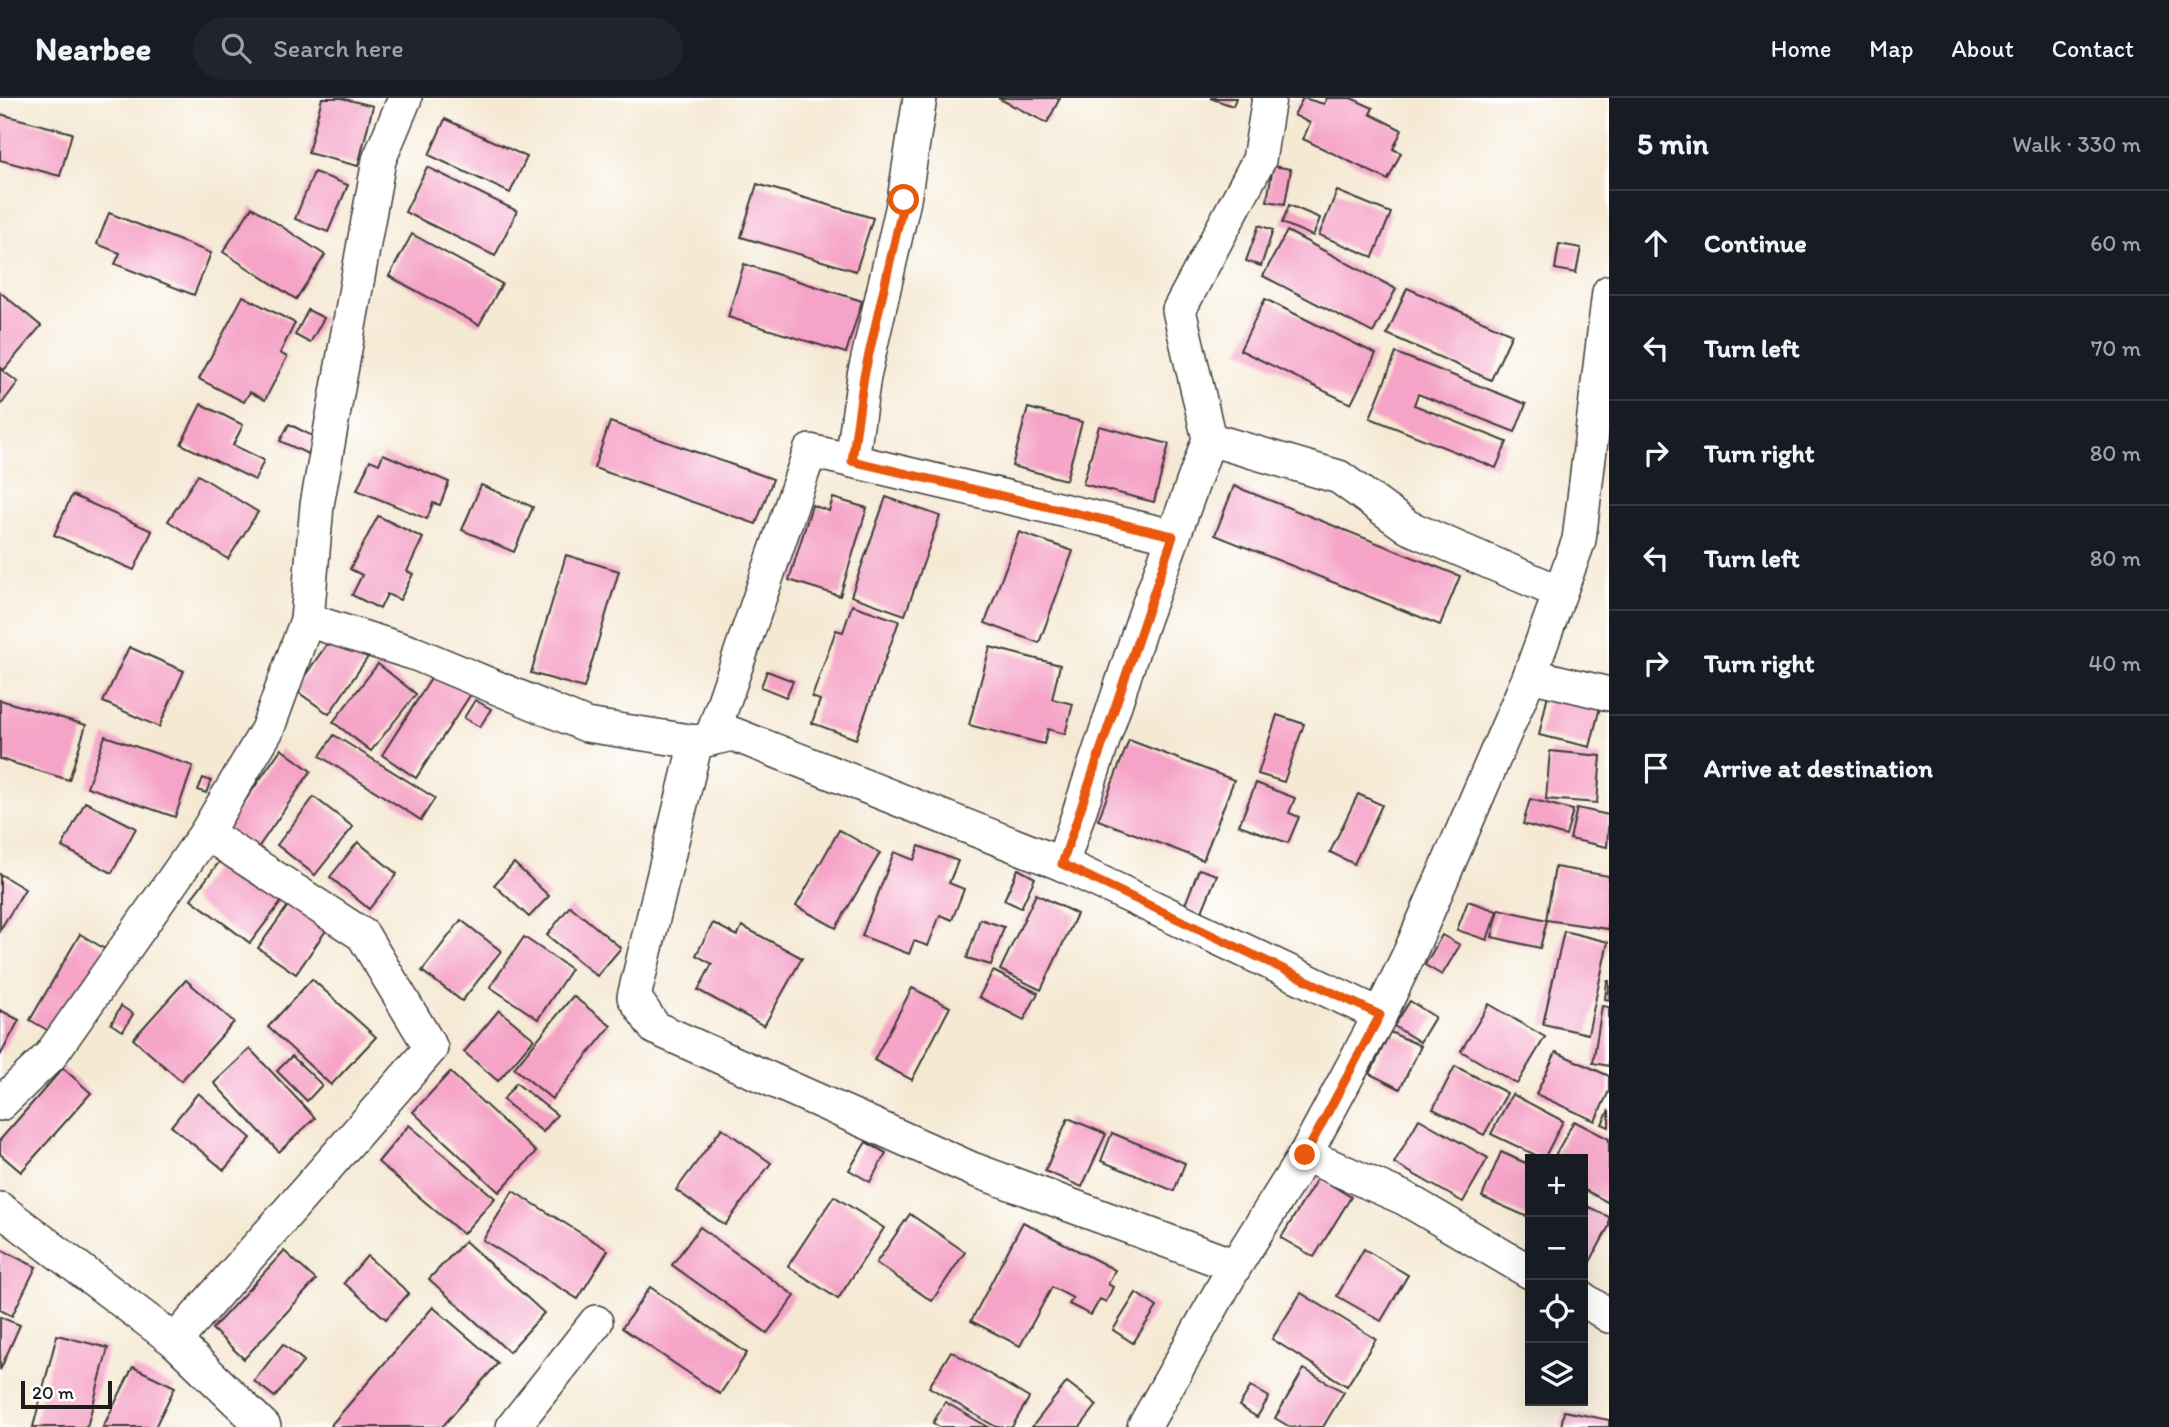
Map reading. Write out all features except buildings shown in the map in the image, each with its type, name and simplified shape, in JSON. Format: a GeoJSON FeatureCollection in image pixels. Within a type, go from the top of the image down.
{"type":"FeatureCollection","features":[{"type":"Feature","properties":{"kind":"street"},"geometry":{"type":"LineString","coordinates":[[0,1104],[50,1056],[206,833],[267,730],[307,620],[317,505],[379,160],[405,98]]}},
{"type":"Feature","properties":{"kind":"street"},"geometry":{"type":"LineString","coordinates":[[1062,864],[1173,536],[1209,439],[1179,310],[1259,160],[1269,98]]}},
{"type":"Feature","properties":{"kind":"street"},"geometry":{"type":"LineString","coordinates":[[852,461],[864,376],[904,200],[910,101]]}},
{"type":"Feature","properties":{"kind":"street"},"geometry":{"type":"LineString","coordinates":[[1144,1427],[1235,1266],[1305,1155],[1380,1015],[1411,950],[1530,675],[1579,540],[1609,292]]}},
{"type":"Feature","properties":{"kind":"street"},"geometry":{"type":"LineString","coordinates":[[1209,439],[1339,477],[1408,527],[1559,592]]}},
{"type":"Feature","properties":{"kind":"street"},"geometry":{"type":"LineString","coordinates":[[1173,536],[810,451],[704,740],[634,997],[655,1028],[972,1169],[1235,1266]]}},
{"type":"Feature","properties":{"kind":"street"},"geometry":{"type":"LineString","coordinates":[[307,620],[416,654],[586,725],[704,740],[733,734],[1062,864],[1380,1015]]}},
{"type":"Feature","properties":{"kind":"street"},"geometry":{"type":"LineString","coordinates":[[1530,675],[1609,694]]}},
{"type":"Feature","properties":{"kind":"street"},"geometry":{"type":"LineString","coordinates":[[174,1341],[431,1048],[363,935],[206,833]]}},
{"type":"Feature","properties":{"kind":"street"},"geometry":{"type":"LineString","coordinates":[[1305,1155],[1404,1198],[1525,1269]]}},
{"type":"Feature","properties":{"kind":"street"},"geometry":{"type":"LineString","coordinates":[[0,1209],[174,1341],[264,1427]]}},
{"type":"Feature","properties":{"kind":"street"},"geometry":{"type":"LineString","coordinates":[[1588,1302],[1609,1317]]}},
{"type":"Feature","properties":{"kind":"street"},"geometry":{"type":"LineString","coordinates":[[513,1427],[596,1322]]}},
{"type":"Feature","properties":{"kind":"route"},"geometry":{"type":"LineString","coordinates":[[904,200],[864,376],[852,461],[1173,536],[1062,864],[1380,1015],[1305,1155]]}}]}
